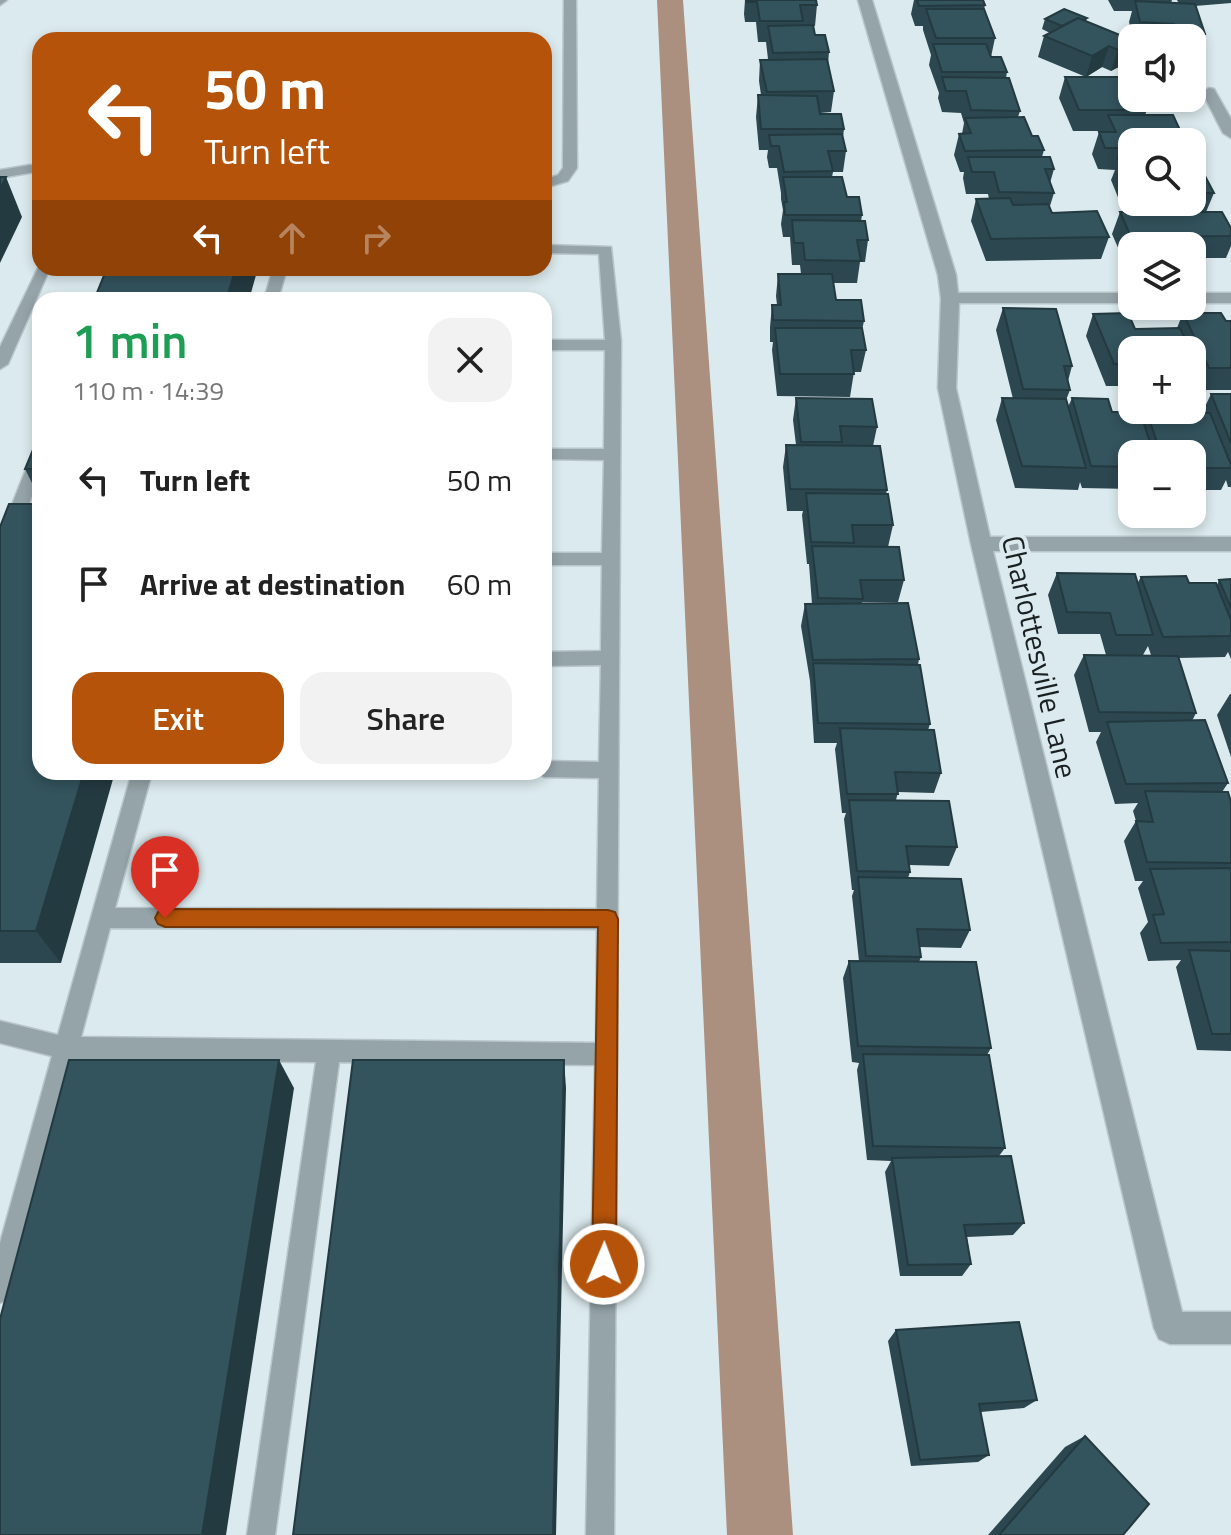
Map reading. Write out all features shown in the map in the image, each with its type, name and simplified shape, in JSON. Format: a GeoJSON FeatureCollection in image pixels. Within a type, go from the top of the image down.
{"type":"FeatureCollection","features":[{"type":"Feature","properties":{"kind":"street","name":"Charlottesville Lane"},"geometry":{"type":"LineString","coordinates":[[865,0],[947,275],[950,298],[947,388],[981,544],[1170,1328],[1231,1328]]}},
{"type":"Feature","properties":{"kind":"street"},"geometry":{"type":"LineString","coordinates":[[1209,92],[1231,133]]}},
{"type":"Feature","properties":{"kind":"street"},"geometry":{"type":"LineString","coordinates":[[950,298],[1118,298]]}},
{"type":"Feature","properties":{"kind":"street"},"geometry":{"type":"LineString","coordinates":[[1206,298],[1231,298]]}},
{"type":"Feature","properties":{"kind":"street"},"geometry":{"type":"LineString","coordinates":[[981,544],[1231,544]]}},
{"type":"Feature","properties":{"kind":"lane"},"geometry":{"type":"LineString","coordinates":[[552,181],[563,178],[570,168],[570,0]]}},
{"type":"Feature","properties":{"kind":"lane"},"geometry":{"type":"LineString","coordinates":[[0,174],[30,169]]}},
{"type":"Feature","properties":{"kind":"lane"},"geometry":{"type":"LineString","coordinates":[[552,249],[606,250],[613,345],[600,1535]]}},
{"type":"Feature","properties":{"kind":"lane"},"geometry":{"type":"LineString","coordinates":[[0,364],[32,293]]}},
{"type":"Feature","properties":{"kind":"lane"},"geometry":{"type":"LineString","coordinates":[[552,345],[613,345]]}},
{"type":"Feature","properties":{"kind":"lane"},"geometry":{"type":"LineString","coordinates":[[552,454],[612,455]]}},
{"type":"Feature","properties":{"kind":"lane"},"geometry":{"type":"LineString","coordinates":[[0,557],[19,527],[32,482]]}},
{"type":"Feature","properties":{"kind":"lane"},"geometry":{"type":"LineString","coordinates":[[552,559],[611,559]]}},
{"type":"Feature","properties":{"kind":"lane"},"geometry":{"type":"LineString","coordinates":[[552,659],[610,658]]}},
{"type":"Feature","properties":{"kind":"lane"},"geometry":{"type":"LineString","coordinates":[[552,769],[609,770]]}},
{"type":"Feature","properties":{"kind":"lane"},"geometry":{"type":"LineString","coordinates":[[0,1290],[140,780]]}},
{"type":"Feature","properties":{"kind":"lane"},"geometry":{"type":"LineString","coordinates":[[101,918],[608,919]]}},
{"type":"Feature","properties":{"kind":"lane"},"geometry":{"type":"LineString","coordinates":[[0,1032],[66,1048],[607,1054]]}},
{"type":"Feature","properties":{"kind":"lane"},"geometry":{"type":"LineString","coordinates":[[261,1535],[329,1051]]}},
{"type":"Feature","properties":{"kind":"building"},"geometry":{"type":"Polygon","coordinates":[[[746,0],[816,0],[817,5],[800,5],[803,21],[760,21],[757,2],[746,0]]]}},
{"type":"Feature","properties":{"kind":"building"},"geometry":{"type":"Polygon","coordinates":[[[917,0],[983,0],[985,5],[919,6],[917,0]]]}},
{"type":"Feature","properties":{"kind":"building"},"geometry":{"type":"Polygon","coordinates":[[[1135,1],[1195,4],[1202,24],[1174,24],[1140,22],[1135,1]]]}},
{"type":"Feature","properties":{"kind":"building"},"geometry":{"type":"Polygon","coordinates":[[[926,9],[984,9],[995,38],[936,38],[926,9]]]}},
{"type":"Feature","properties":{"kind":"building"},"geometry":{"type":"Polygon","coordinates":[[[1064,9],[1087,18],[1078,18],[1062,26],[1045,19],[1064,9]]]}},
{"type":"Feature","properties":{"kind":"building"},"geometry":{"type":"Polygon","coordinates":[[[1078,18],[1118,34],[1118,50],[1109,46],[1092,56],[1044,36],[1078,18]]]}},
{"type":"Feature","properties":{"kind":"building"},"geometry":{"type":"Polygon","coordinates":[[[813,25],[815,35],[825,35],[829,52],[773,53],[768,26],[813,25]]]}},
{"type":"Feature","properties":{"kind":"building"},"geometry":{"type":"Polygon","coordinates":[[[933,44],[986,44],[991,57],[1001,57],[1007,72],[942,72],[933,44]]]}},
{"type":"Feature","properties":{"kind":"building"},"geometry":{"type":"Polygon","coordinates":[[[827,59],[834,91],[767,92],[760,60],[827,59]]]}},
{"type":"Feature","properties":{"kind":"building"},"geometry":{"type":"Polygon","coordinates":[[[942,77],[1009,78],[1020,111],[971,110],[966,91],[946,91],[942,77]]]}},
{"type":"Feature","properties":{"kind":"building"},"geometry":{"type":"Polygon","coordinates":[[[1065,77],[1118,77],[1118,110],[1079,110],[1065,77]]]}},
{"type":"Feature","properties":{"kind":"building"},"geometry":{"type":"Polygon","coordinates":[[[758,95],[817,96],[820,114],[841,114],[844,129],[761,129],[758,95]]]}},
{"type":"Feature","properties":{"kind":"building"},"geometry":{"type":"Polygon","coordinates":[[[1108,115],[1173,115],[1179,128],[1118,128],[1118,148],[1105,148],[1099,132],[1116,132],[1108,115]]]}},
{"type":"Feature","properties":{"kind":"building"},"geometry":{"type":"Polygon","coordinates":[[[1024,117],[1032,136],[1038,136],[1044,150],[965,151],[959,134],[971,133],[965,118],[1024,117]]]}},
{"type":"Feature","properties":{"kind":"building"},"geometry":{"type":"Polygon","coordinates":[[[842,134],[846,151],[828,151],[833,171],[784,172],[779,146],[771,146],[769,135],[842,134]]]}},
{"type":"Feature","properties":{"kind":"building"},"geometry":{"type":"Polygon","coordinates":[[[968,157],[1050,157],[1054,169],[1045,169],[1054,193],[999,192],[994,172],[972,172],[968,157]]]}},
{"type":"Feature","properties":{"kind":"building"},"geometry":{"type":"Polygon","coordinates":[[[783,177],[842,177],[847,197],[859,197],[862,215],[785,215],[784,202],[787,202],[783,177]]]}},
{"type":"Feature","properties":{"kind":"building"},"geometry":{"type":"Polygon","coordinates":[[[1206,178],[1214,193],[1206,193],[1206,178]]]}},
{"type":"Feature","properties":{"kind":"building"},"geometry":{"type":"Polygon","coordinates":[[[1010,198],[1013,205],[1048,204],[1052,213],[1097,211],[1109,237],[991,239],[976,199],[1010,198]]]}},
{"type":"Feature","properties":{"kind":"building"},"geometry":{"type":"Polygon","coordinates":[[[1206,212],[1222,212],[1231,228],[1231,236],[1206,236],[1206,232],[1129,232],[1122,216],[1206,216],[1206,212]]]}},
{"type":"Feature","properties":{"kind":"building"},"geometry":{"type":"Polygon","coordinates":[[[792,220],[865,221],[868,240],[857,240],[861,261],[805,260],[803,243],[794,243],[792,220]]]}},
{"type":"Feature","properties":{"kind":"building"},"geometry":{"type":"Polygon","coordinates":[[[778,274],[832,274],[836,300],[861,300],[864,321],[773,320],[772,305],[781,305],[778,274]]]}},
{"type":"Feature","properties":{"kind":"building"},"geometry":{"type":"Polygon","coordinates":[[[104,276],[234,276],[228,292],[97,292],[104,276]]]}},
{"type":"Feature","properties":{"kind":"building"},"geometry":{"type":"Polygon","coordinates":[[[1003,308],[1056,309],[1072,366],[1064,366],[1070,390],[1023,389],[1003,308]]]}},
{"type":"Feature","properties":{"kind":"building"},"geometry":{"type":"Polygon","coordinates":[[[1118,313],[1118,320],[1131,320],[1135,329],[1180,328],[1184,336],[1118,336],[1118,364],[1114,364],[1093,314],[1118,313]]]}},
{"type":"Feature","properties":{"kind":"building"},"geometry":{"type":"Polygon","coordinates":[[[1206,313],[1221,313],[1226,321],[1231,321],[1231,368],[1209,368],[1206,336],[1194,336],[1186,320],[1206,320],[1206,313]]]}},
{"type":"Feature","properties":{"kind":"building"},"geometry":{"type":"Polygon","coordinates":[[[775,328],[862,328],[866,350],[851,350],[854,374],[780,374],[775,328]]]}},
{"type":"Feature","properties":{"kind":"building"},"geometry":{"type":"Polygon","coordinates":[[[1211,394],[1231,394],[1231,443],[1211,394]]]}},
{"type":"Feature","properties":{"kind":"building"},"geometry":{"type":"Polygon","coordinates":[[[796,398],[872,399],[877,427],[840,426],[842,442],[801,442],[796,398]]]}},
{"type":"Feature","properties":{"kind":"building"},"geometry":{"type":"Polygon","coordinates":[[[1002,398],[1066,399],[1086,468],[1022,466],[1002,398]]]}},
{"type":"Feature","properties":{"kind":"building"},"geometry":{"type":"Polygon","coordinates":[[[1072,398],[1108,399],[1112,412],[1118,412],[1118,424],[1144,424],[1149,440],[1118,440],[1118,467],[1091,466],[1072,398]]]}},
{"type":"Feature","properties":{"kind":"building"},"geometry":{"type":"Polygon","coordinates":[[[1206,413],[1210,413],[1231,468],[1206,468],[1206,440],[1156,440],[1151,424],[1206,424],[1206,413]]]}},
{"type":"Feature","properties":{"kind":"building"},"geometry":{"type":"Polygon","coordinates":[[[786,445],[880,446],[887,490],[790,489],[786,445]]]}},
{"type":"Feature","properties":{"kind":"building"},"geometry":{"type":"Polygon","coordinates":[[[32,452],[32,469],[25,469],[32,452]]]}},
{"type":"Feature","properties":{"kind":"building"},"geometry":{"type":"Polygon","coordinates":[[[806,493],[888,494],[893,525],[852,525],[854,543],[811,542],[806,493]]]}},
{"type":"Feature","properties":{"kind":"building"},"geometry":{"type":"Polygon","coordinates":[[[9,504],[32,504],[32,780],[82,780],[36,931],[0,931],[0,527],[9,504]]]}},
{"type":"Feature","properties":{"kind":"building"},"geometry":{"type":"Polygon","coordinates":[[[812,546],[899,547],[904,580],[860,580],[863,599],[818,598],[812,546]]]}},
{"type":"Feature","properties":{"kind":"building"},"geometry":{"type":"Polygon","coordinates":[[[1057,573],[1135,574],[1153,635],[1116,635],[1110,613],[1067,612],[1057,573]]]}},
{"type":"Feature","properties":{"kind":"building"},"geometry":{"type":"Polygon","coordinates":[[[1186,576],[1189,583],[1216,583],[1231,620],[1231,636],[1163,637],[1141,577],[1186,576]]]}},
{"type":"Feature","properties":{"kind":"building"},"geometry":{"type":"Polygon","coordinates":[[[1231,579],[1231,608],[1219,580],[1231,579]]]}},
{"type":"Feature","properties":{"kind":"building"},"geometry":{"type":"Polygon","coordinates":[[[908,603],[919,659],[813,660],[805,604],[908,603]]]}},
{"type":"Feature","properties":{"kind":"building"},"geometry":{"type":"Polygon","coordinates":[[[1084,655],[1178,656],[1196,713],[1099,712],[1084,655]]]}},
{"type":"Feature","properties":{"kind":"building"},"geometry":{"type":"Polygon","coordinates":[[[813,663],[920,665],[930,724],[818,723],[813,663]]]}},
{"type":"Feature","properties":{"kind":"building"},"geometry":{"type":"Polygon","coordinates":[[[1205,720],[1228,783],[1126,784],[1107,722],[1205,720]]]}},
{"type":"Feature","properties":{"kind":"building"},"geometry":{"type":"Polygon","coordinates":[[[840,728],[934,730],[941,773],[895,772],[898,794],[847,794],[840,728]]]}},
{"type":"Feature","properties":{"kind":"building"},"geometry":{"type":"Polygon","coordinates":[[[1145,791],[1228,792],[1231,802],[1231,863],[1147,862],[1136,821],[1153,822],[1145,791]]]}},
{"type":"Feature","properties":{"kind":"building"},"geometry":{"type":"Polygon","coordinates":[[[849,800],[949,801],[957,847],[906,846],[910,872],[857,871],[849,800]]]}},
{"type":"Feature","properties":{"kind":"building"},"geometry":{"type":"Polygon","coordinates":[[[1231,868],[1231,942],[1161,943],[1153,915],[1164,914],[1150,869],[1231,868]]]}},
{"type":"Feature","properties":{"kind":"building"},"geometry":{"type":"Polygon","coordinates":[[[858,877],[961,879],[970,930],[917,929],[921,957],[866,956],[858,877]]]}},
{"type":"Feature","properties":{"kind":"building"},"geometry":{"type":"Polygon","coordinates":[[[1189,950],[1231,951],[1231,1034],[1212,1034],[1189,950]]]}},
{"type":"Feature","properties":{"kind":"building"},"geometry":{"type":"Polygon","coordinates":[[[849,961],[976,962],[991,1048],[858,1046],[849,961]]]}},
{"type":"Feature","properties":{"kind":"building"},"geometry":{"type":"Polygon","coordinates":[[[863,1054],[989,1055],[1005,1148],[873,1146],[863,1054]]]}},
{"type":"Feature","properties":{"kind":"building"},"geometry":{"type":"Polygon","coordinates":[[[69,1060],[279,1060],[202,1535],[0,1535],[0,1319],[69,1060]]]}},
{"type":"Feature","properties":{"kind":"building"},"geometry":{"type":"Polygon","coordinates":[[[353,1060],[564,1060],[553,1535],[293,1535],[353,1060]]]}},
{"type":"Feature","properties":{"kind":"building"},"geometry":{"type":"Polygon","coordinates":[[[1011,1156],[1024,1223],[964,1225],[971,1264],[908,1265],[892,1158],[1011,1156]]]}},
{"type":"Feature","properties":{"kind":"building"},"geometry":{"type":"Polygon","coordinates":[[[1019,1322],[1037,1400],[979,1404],[989,1455],[920,1460],[896,1330],[1019,1322]]]}},
{"type":"Feature","properties":{"kind":"building"},"geometry":{"type":"Polygon","coordinates":[[[1085,1436],[1149,1504],[1123,1535],[999,1535],[1085,1436]]]}},
{"type":"Feature","properties":{"kind":"waterway"},"geometry":{"type":"LineString","coordinates":[[670,0],[760,1535]]}},
{"type":"Feature","properties":{"kind":"route"},"geometry":{"type":"LineString","coordinates":[[165,918],[608,919],[604,1264]]}}]}
